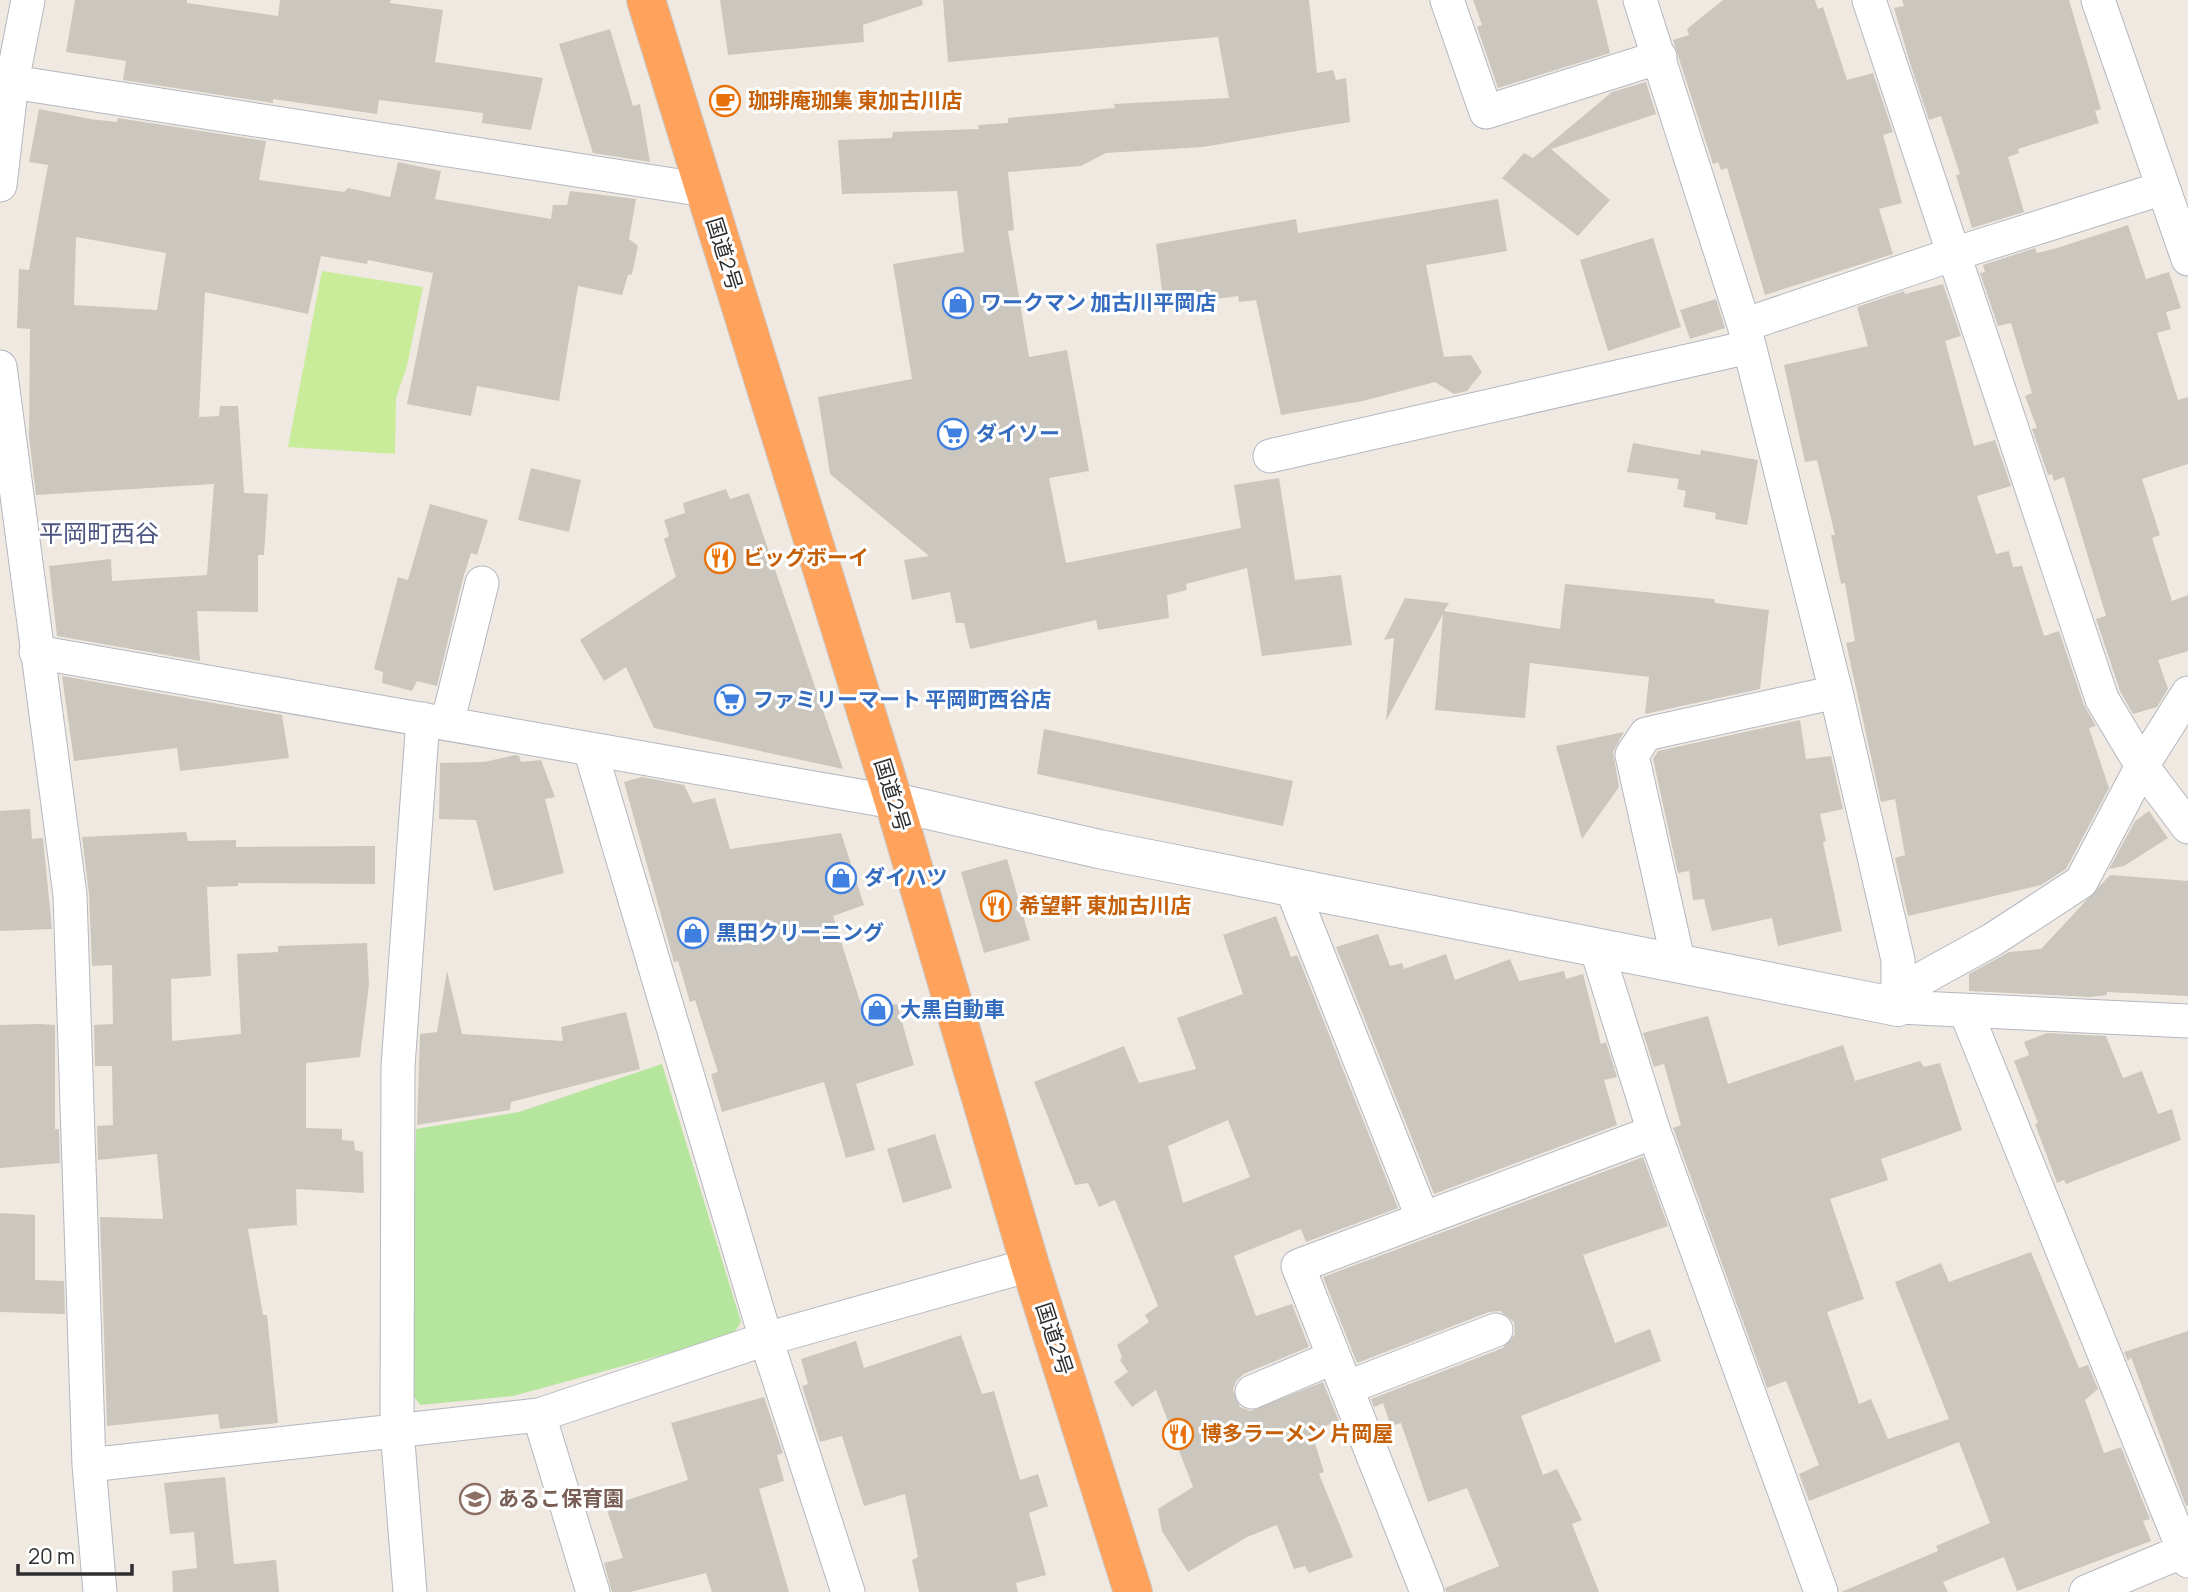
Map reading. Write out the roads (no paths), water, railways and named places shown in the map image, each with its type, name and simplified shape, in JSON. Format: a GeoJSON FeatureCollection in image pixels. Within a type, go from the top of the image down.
{"type":"FeatureCollection","features":[{"type":"Feature","properties":{"kind":"highway","name":"国道2号"},"geometry":{"type":"LineString","coordinates":[[646,0],[894,802],[1030,1265],[1133,1592]]}},
{"type":"Feature","properties":{"kind":"street"},"geometry":{"type":"LineString","coordinates":[[0,185],[6,81],[29,0]]}},
{"type":"Feature","properties":{"kind":"street"},"geometry":{"type":"LineString","coordinates":[[1447,0],[1486,111],[1660,57]]}},
{"type":"Feature","properties":{"kind":"street"},"geometry":{"type":"LineString","coordinates":[[1640,0],[1747,336],[1836,692],[1898,960],[1898,1007]]}},
{"type":"Feature","properties":{"kind":"street"},"geometry":{"type":"LineString","coordinates":[[1869,0],[2102,699],[2142,766],[2188,827]]}},
{"type":"Feature","properties":{"kind":"street"},"geometry":{"type":"LineString","coordinates":[[2098,0],[2188,259]]}},
{"type":"Feature","properties":{"kind":"street"},"geometry":{"type":"LineString","coordinates":[[6,81],[705,190]]}},
{"type":"Feature","properties":{"kind":"street"},"geometry":{"type":"LineString","coordinates":[[1270,456],[1747,336],[1954,254],[2163,188]]}},
{"type":"Feature","properties":{"kind":"street"},"geometry":{"type":"LineString","coordinates":[[0,367],[70,895],[89,1465],[100,1592]]}},
{"type":"Feature","properties":{"kind":"street"},"geometry":{"type":"LineString","coordinates":[[410,1592],[397,1429],[398,1066],[435,722],[482,583]]}},
{"type":"Feature","properties":{"kind":"street"},"geometry":{"type":"LineString","coordinates":[[36,652],[894,802],[1098,849],[1292,889],[1898,1007],[2188,1021]]}},
{"type":"Feature","properties":{"kind":"street"},"geometry":{"type":"LineString","coordinates":[[1679,965],[1632,755],[1646,734],[1836,692]]}},
{"type":"Feature","properties":{"kind":"street"},"geometry":{"type":"LineString","coordinates":[[1898,1007],[1923,978],[1992,940],[2081,882],[2142,766],[2188,693]]}},
{"type":"Feature","properties":{"kind":"street"},"geometry":{"type":"LineString","coordinates":[[590,749],[766,1339],[848,1592]]}},
{"type":"Feature","properties":{"kind":"street"},"geometry":{"type":"LineString","coordinates":[[1292,889],[1423,1219]]}},
{"type":"Feature","properties":{"kind":"street"},"geometry":{"type":"LineString","coordinates":[[1597,950],[1654,1132],[1821,1592]]}},
{"type":"Feature","properties":{"kind":"street"},"geometry":{"type":"LineString","coordinates":[[1966,1012],[2187,1554],[2093,1591]]}},
{"type":"Feature","properties":{"kind":"street"},"geometry":{"type":"LineString","coordinates":[[1427,1592],[1298,1266],[1654,1132]]}},
{"type":"Feature","properties":{"kind":"street"},"geometry":{"type":"LineString","coordinates":[[89,1465],[539,1415],[766,1339],[1030,1265]]}},
{"type":"Feature","properties":{"kind":"street"},"geometry":{"type":"LineString","coordinates":[[1346,1388],[1496,1330]]}},
{"type":"Feature","properties":{"kind":"street"},"geometry":{"type":"LineString","coordinates":[[1252,1392],[1334,1357]]}},
{"type":"Feature","properties":{"kind":"street"},"geometry":{"type":"LineString","coordinates":[[539,1415],[593,1592]]}},
{"type":"Feature","properties":{"kind":"place","name":"珈琲庵珈集 東加古川店"},"geometry":{"type":"Point","coordinates":[725,101]}},
{"type":"Feature","properties":{"kind":"place","name":"ワークマン 加古川平岡店"},"geometry":{"type":"Point","coordinates":[958,303]}},
{"type":"Feature","properties":{"kind":"place","name":"ダイソー"},"geometry":{"type":"Point","coordinates":[953,434]}},
{"type":"Feature","properties":{"kind":"place","name":"ビッグボーイ"},"geometry":{"type":"Point","coordinates":[720,558]}},
{"type":"Feature","properties":{"kind":"place","name":"ファミリーマート 平岡町西谷店"},"geometry":{"type":"Point","coordinates":[730,700]}},
{"type":"Feature","properties":{"kind":"place","name":"ダイハツ"},"geometry":{"type":"Point","coordinates":[841,878]}},
{"type":"Feature","properties":{"kind":"place","name":"希望軒 東加古川店"},"geometry":{"type":"Point","coordinates":[996,906]}},
{"type":"Feature","properties":{"kind":"place","name":"黒田クリーニング"},"geometry":{"type":"Point","coordinates":[693,933]}},
{"type":"Feature","properties":{"kind":"place","name":"大黒自動車"},"geometry":{"type":"Point","coordinates":[877,1010]}},
{"type":"Feature","properties":{"kind":"place","name":"博多ラーメン 片岡屋"},"geometry":{"type":"Point","coordinates":[1178,1434]}},
{"type":"Feature","properties":{"kind":"place","name":"あるこ保育園"},"geometry":{"type":"Point","coordinates":[475,1499]}},
{"type":"Feature","properties":{"kind":"district","name":"平岡町西谷"},"geometry":{"type":"Point","coordinates":[99,534]}}]}
